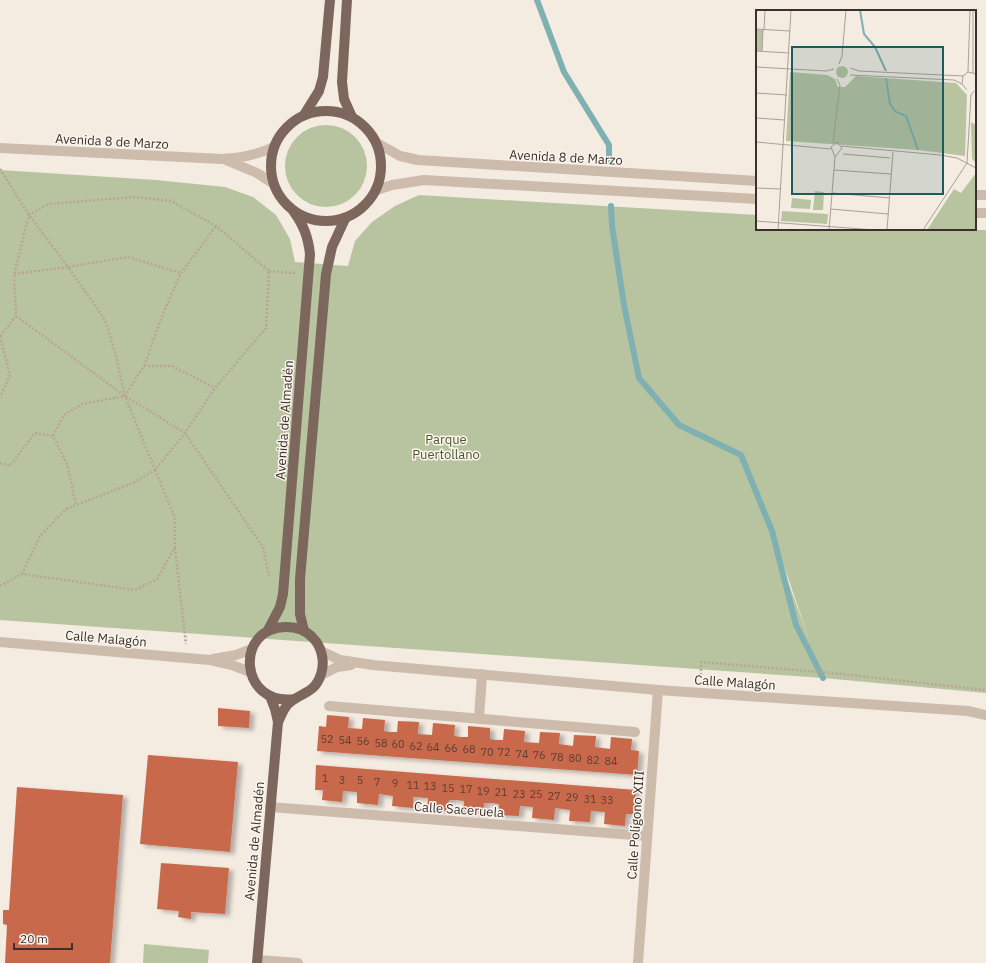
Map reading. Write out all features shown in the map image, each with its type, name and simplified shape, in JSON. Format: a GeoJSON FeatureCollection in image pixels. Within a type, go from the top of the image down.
{"type":"FeatureCollection","features":[{"type":"Feature","properties":{"kind":"main road"},"geometry":{"type":"LineString","coordinates":[[304,115],[319,91],[323,77],[330,0]]}},
{"type":"Feature","properties":{"kind":"main road"},"geometry":{"type":"LineString","coordinates":[[347,0],[342,82],[344,99],[352,117]]}},
{"type":"Feature","properties":{"kind":"main road"},"geometry":{"type":"LineString","coordinates":[[320,111],[336,112],[352,117],[371,133],[377,143],[382,158],[382,174],[377,190],[370,202],[359,212],[346,219],[328,222],[310,220],[294,212],[285,204],[274,184],[271,172],[271,159],[274,147],[281,134],[291,123],[304,115],[320,111]]}},
{"type":"Feature","properties":{"kind":"main road","name":"Avenida de Almadén"},"geometry":{"type":"LineString","coordinates":[[252,649],[259,638],[268,630],[280,607],[283,594],[310,254],[309,241],[305,227],[294,212]]}},
{"type":"Feature","properties":{"kind":"main road"},"geometry":{"type":"LineString","coordinates":[[304,631],[300,614],[300,579],[326,274],[332,247],[346,219]]}},
{"type":"Feature","properties":{"kind":"main road"},"geometry":{"type":"LineString","coordinates":[[268,630],[280,627],[292,627],[304,631],[317,643],[321,650],[323,663],[321,675]]}},
{"type":"Feature","properties":{"kind":"main road"},"geometry":{"type":"LineString","coordinates":[[252,649],[249,660],[250,672],[254,682],[261,690],[270,696],[286,700],[295,699]]}},
{"type":"Feature","properties":{"kind":"main road","name":"Avenida de Almadén"},"geometry":{"type":"LineString","coordinates":[[278,722],[287,704],[306,694],[315,686],[321,675]]}},
{"type":"Feature","properties":{"kind":"main road","name":"Avenida de Almadén"},"geometry":{"type":"LineString","coordinates":[[258,961],[278,722],[270,696]]}},
{"type":"Feature","properties":{"kind":"street","name":"Avenida 8 de Marzo"},"geometry":{"type":"LineString","coordinates":[[377,143],[400,156],[418,160],[756,181]]}},
{"type":"Feature","properties":{"kind":"street","name":"Avenida 8 de Marzo"},"geometry":{"type":"LineString","coordinates":[[0,148],[222,160],[243,158],[261,153],[274,147]]}},
{"type":"Feature","properties":{"kind":"street","name":"Avenida 8 de Marzo"},"geometry":{"type":"LineString","coordinates":[[222,160],[241,165],[274,184]]}},
{"type":"Feature","properties":{"kind":"street"},"geometry":{"type":"LineString","coordinates":[[377,190],[392,185],[424,180],[756,199]]}},
{"type":"Feature","properties":{"kind":"street","name":"Calle Malagón"},"geometry":{"type":"LineString","coordinates":[[0,642],[210,660],[232,665],[250,672]]}},
{"type":"Feature","properties":{"kind":"street","name":"Calle Malagón"},"geometry":{"type":"LineString","coordinates":[[210,660],[236,655],[252,649]]}},
{"type":"Feature","properties":{"kind":"street","name":"Calle Malagón"},"geometry":{"type":"LineString","coordinates":[[321,650],[340,660],[357,664],[658,690],[968,711],[986,715]]}},
{"type":"Feature","properties":{"kind":"street","name":"Calle Malagón"},"geometry":{"type":"LineString","coordinates":[[321,675],[338,667],[357,664]]}},
{"type":"Feature","properties":{"kind":"street"},"geometry":{"type":"LineString","coordinates":[[479,718],[482,674]]}},
{"type":"Feature","properties":{"kind":"street","name":"Calle Polígono XIII"},"geometry":{"type":"LineString","coordinates":[[638,963],[658,690]]}},
{"type":"Feature","properties":{"kind":"street"},"geometry":{"type":"LineString","coordinates":[[329,706],[635,732]]}},
{"type":"Feature","properties":{"kind":"street","name":"Calle Saceruela"},"geometry":{"type":"LineString","coordinates":[[270,807],[647,836]]}},
{"type":"Feature","properties":{"kind":"street"},"geometry":{"type":"LineString","coordinates":[[258,961],[298,963]]}},
{"type":"Feature","properties":{"kind":"path"},"geometry":{"type":"LineString","coordinates":[[0,169],[28,215],[68,267],[105,320],[116,356],[125,396],[175,518],[175,547],[188,658]]}},
{"type":"Feature","properties":{"kind":"path"},"geometry":{"type":"LineString","coordinates":[[0,397],[10,376],[0,336],[16,316],[14,274],[28,215],[48,204],[135,198],[171,201],[216,226],[269,271],[308,274]]}},
{"type":"Feature","properties":{"kind":"path"},"geometry":{"type":"LineString","coordinates":[[53,436],[64,415],[82,404],[125,396],[144,366],[162,316],[181,273],[216,226]]}},
{"type":"Feature","properties":{"kind":"path"},"geometry":{"type":"LineString","coordinates":[[14,274],[127,257],[181,273]]}},
{"type":"Feature","properties":{"kind":"path"},"geometry":{"type":"LineString","coordinates":[[0,586],[22,574],[40,536],[66,509],[133,483],[155,470],[185,433],[215,388],[266,328],[269,271]]}},
{"type":"Feature","properties":{"kind":"path"},"geometry":{"type":"LineString","coordinates":[[16,316],[125,396],[185,433],[263,547],[269,576]]}},
{"type":"Feature","properties":{"kind":"path"},"geometry":{"type":"LineString","coordinates":[[144,366],[172,366],[215,388]]}},
{"type":"Feature","properties":{"kind":"path"},"geometry":{"type":"LineString","coordinates":[[0,463],[10,466],[35,433],[53,436]]}},
{"type":"Feature","properties":{"kind":"path"},"geometry":{"type":"LineString","coordinates":[[53,436],[67,464],[76,505]]}},
{"type":"Feature","properties":{"kind":"path"},"geometry":{"type":"LineString","coordinates":[[22,574],[135,590],[157,579],[175,547]]}},
{"type":"Feature","properties":{"kind":"path"},"geometry":{"type":"LineString","coordinates":[[701,693],[702,662],[832,673],[986,690]]}},
{"type":"Feature","properties":{"kind":"green space"},"geometry":{"type":"Polygon","coordinates":[[[326,125],[342,129],[355,137],[363,150],[367,166],[363,182],[355,195],[342,203],[326,207],[310,203],[297,195],[289,182],[285,166],[289,150],[297,137],[310,129],[326,125]]]}},
{"type":"Feature","properties":{"kind":"green space","name":"Parque Puertollano"},"geometry":{"type":"Polygon","coordinates":[[[0,170],[156,180],[225,187],[253,197],[276,215],[290,239],[295,262],[348,266],[355,241],[372,222],[395,206],[419,195],[756,215],[756,230],[986,230],[986,693],[823,678],[0,620],[0,170]],[[749,476],[809,639],[772,531],[749,476]]]}},
{"type":"Feature","properties":{"kind":"green space"},"geometry":{"type":"Polygon","coordinates":[[[144,944],[209,950],[208,963],[143,963],[144,944]]]}},
{"type":"Feature","properties":{"kind":"building"},"geometry":{"type":"Polygon","coordinates":[[[218,708],[250,711],[249,728],[218,726],[218,708]]]}},
{"type":"Feature","properties":{"kind":"building"},"geometry":{"type":"Polygon","coordinates":[[[327,715],[349,717],[348,728],[362,729],[363,718],[385,720],[384,731],[390,732],[397,732],[398,721],[419,722],[418,734],[432,735],[433,723],[455,725],[454,736],[461,737],[468,737],[468,726],[490,728],[490,739],[496,740],[503,740],[504,729],[525,731],[524,742],[539,743],[540,732],[560,733],[559,744],[573,746],[574,735],[596,736],[595,747],[610,749],[611,737],[632,739],[631,750],[639,751],[637,775],[317,751],[319,726],[326,727],[327,715]]]}},
{"type":"Feature","properties":{"kind":"building"},"geometry":{"type":"Polygon","coordinates":[[[148,755],[238,762],[230,852],[140,844],[148,755]]]}},
{"type":"Feature","properties":{"kind":"building"},"geometry":{"type":"Polygon","coordinates":[[[316,765],[636,790],[634,814],[626,814],[625,826],[604,824],[605,812],[591,811],[590,822],[569,821],[570,810],[555,808],[554,820],[532,818],[533,807],[520,806],[519,816],[498,815],[499,804],[491,803],[484,803],[483,814],[463,812],[464,801],[456,800],[449,800],[448,811],[427,809],[428,798],[413,797],[413,808],[392,806],[393,796],[379,794],[378,805],[357,803],[357,792],[343,791],[342,802],[322,800],[323,790],[315,790],[316,765]]]}},
{"type":"Feature","properties":{"kind":"building"},"geometry":{"type":"Polygon","coordinates":[[[17,787],[123,795],[110,963],[5,963],[7,925],[3,924],[3,910],[9,910],[17,787]]]}},
{"type":"Feature","properties":{"kind":"building"},"geometry":{"type":"Polygon","coordinates":[[[161,863],[229,868],[225,914],[191,912],[191,919],[178,917],[179,911],[157,909],[161,863]]]}},
{"type":"Feature","properties":{"kind":"waterway"},"geometry":{"type":"LineString","coordinates":[[537,0],[564,72],[609,145],[609,162]]}},
{"type":"Feature","properties":{"kind":"waterway"},"geometry":{"type":"LineString","coordinates":[[611,206],[612,226],[624,305],[639,378],[679,425],[741,455],[772,531],[796,625],[823,678]]}}]}
